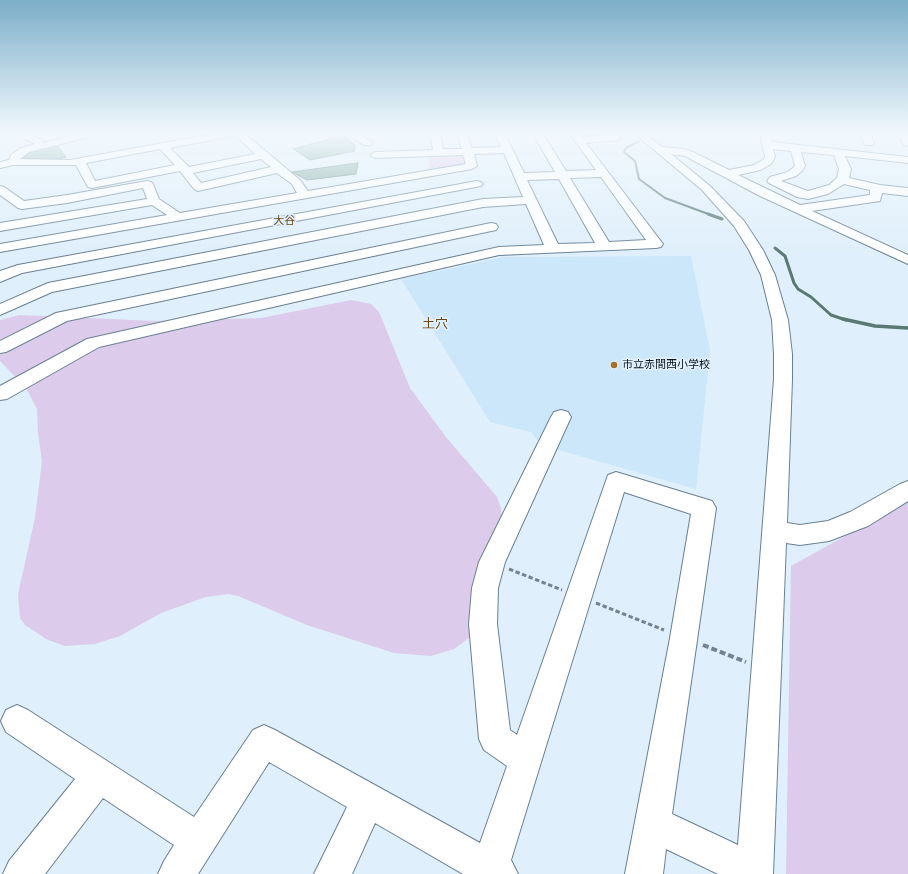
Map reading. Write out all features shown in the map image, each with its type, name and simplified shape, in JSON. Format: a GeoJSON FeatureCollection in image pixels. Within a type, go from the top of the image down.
{"type":"FeatureCollection","features":[{"type":"Feature","properties":{"kind":"street"},"geometry":{"type":"LineString","coordinates":[[86,175],[92,185],[148,175]]}},
{"type":"Feature","properties":{"kind":"street"},"geometry":{"type":"LineString","coordinates":[[189,175],[198,187],[253,175]]}},
{"type":"Feature","properties":{"kind":"street"},"geometry":{"type":"LineString","coordinates":[[287,175],[296,182],[302,191]]}},
{"type":"Feature","properties":{"kind":"street"},"geometry":{"type":"LineString","coordinates":[[376,175],[377,183]]}},
{"type":"Feature","properties":{"kind":"street"},"geometry":{"type":"LineString","coordinates":[[0,248],[423,175]]}},
{"type":"Feature","properties":{"kind":"street"},"geometry":{"type":"LineString","coordinates":[[474,175],[499,251]]}},
{"type":"Feature","properties":{"kind":"street"},"geometry":{"type":"LineString","coordinates":[[562,175],[605,247]]}},
{"type":"Feature","properties":{"kind":"street"},"geometry":{"type":"LineString","coordinates":[[553,249],[520,176],[566,175]]}},
{"type":"Feature","properties":{"kind":"street"},"geometry":{"type":"LineString","coordinates":[[0,394],[93,343],[136,333],[499,251],[656,244],[605,175]]}},
{"type":"Feature","properties":{"kind":"street"},"geometry":{"type":"LineString","coordinates":[[653,824],[754,873],[783,354],[780,320],[777,303],[768,275],[756,250],[739,224],[706,188],[690,175]]}},
{"type":"Feature","properties":{"kind":"street"},"geometry":{"type":"LineString","coordinates":[[728,175],[797,209],[908,260]]}},
{"type":"Feature","properties":{"kind":"street"},"geometry":{"type":"LineString","coordinates":[[789,175],[774,179],[773,181],[801,194],[808,195],[833,187],[842,180],[844,175]]}},
{"type":"Feature","properties":{"kind":"street"},"geometry":{"type":"LineString","coordinates":[[892,175],[903,192]]}},
{"type":"Feature","properties":{"kind":"street"},"geometry":{"type":"LineString","coordinates":[[842,180],[876,188],[903,192]]}},
{"type":"Feature","properties":{"kind":"street"},"geometry":{"type":"LineString","coordinates":[[0,190],[20,205],[28,205],[147,184],[154,201],[178,217]]}},
{"type":"Feature","properties":{"kind":"street"},"geometry":{"type":"LineString","coordinates":[[0,277],[18,269],[477,184]]}},
{"type":"Feature","properties":{"kind":"street"},"geometry":{"type":"LineString","coordinates":[[797,209],[876,198],[876,188]]}},
{"type":"Feature","properties":{"kind":"street"},"geometry":{"type":"LineString","coordinates":[[0,310],[48,288],[483,203],[530,200]]}},
{"type":"Feature","properties":{"kind":"street"},"geometry":{"type":"LineString","coordinates":[[0,227],[154,201]]}},
{"type":"Feature","properties":{"kind":"street"},"geometry":{"type":"LineString","coordinates":[[304,216],[344,286]]}},
{"type":"Feature","properties":{"kind":"street"},"geometry":{"type":"LineString","coordinates":[[128,226],[135,302],[136,333]]}},
{"type":"Feature","properties":{"kind":"street"},"geometry":{"type":"LineString","coordinates":[[0,348],[62,317],[491,227]]}},
{"type":"Feature","properties":{"kind":"street"},"geometry":{"type":"LineString","coordinates":[[526,759],[494,739],[484,624],[485,588],[492,562],[561,417]]}},
{"type":"Feature","properties":{"kind":"street"},"geometry":{"type":"LineString","coordinates":[[177,874],[264,741],[492,872],[526,759],[616,481],[704,508],[684,638],[644,874]]}},
{"type":"Feature","properties":{"kind":"street"},"geometry":{"type":"LineString","coordinates":[[774,531],[800,535],[829,531],[859,519],[908,490]]}},
{"type":"Feature","properties":{"kind":"street"},"geometry":{"type":"LineString","coordinates":[[17,722],[198,840]]}},
{"type":"Feature","properties":{"kind":"street"},"geometry":{"type":"LineString","coordinates":[[22,874],[99,776]]}},
{"type":"Feature","properties":{"kind":"street"},"geometry":{"type":"LineString","coordinates":[[333,874],[368,800]]}},
{"type":"Feature","properties":{"kind":"path"},"geometry":{"type":"LineString","coordinates":[[492,562],[765,669]]}},
{"type":"Feature","properties":{"kind":"shaded area"},"geometry":{"type":"Polygon","coordinates":[[[297,175],[350,175],[307,180],[297,175]]]}},
{"type":"Feature","properties":{"kind":"shaded area"},"geometry":{"type":"Polygon","coordinates":[[[691,256],[710,350],[696,489],[541,445],[531,432],[490,422],[401,279],[504,257],[691,256]]]}},
{"type":"Feature","properties":{"kind":"shaded area"},"geometry":{"type":"Polygon","coordinates":[[[351,300],[371,304],[379,312],[410,388],[446,437],[497,497],[501,508],[505,550],[499,588],[494,600],[474,634],[454,649],[431,656],[394,653],[307,625],[238,596],[228,594],[206,597],[161,613],[120,636],[95,644],[65,646],[46,639],[25,625],[20,618],[18,594],[35,518],[42,461],[38,433],[37,409],[26,388],[0,361],[0,320],[19,315],[155,321],[261,318],[351,300]]]}},
{"type":"Feature","properties":{"kind":"shaded area"},"geometry":{"type":"Polygon","coordinates":[[[908,501],[908,874],[786,874],[791,566],[908,501]]]}},
{"type":"Feature","properties":{"kind":"waterway"},"geometry":{"type":"LineString","coordinates":[[638,175],[639,179],[665,198],[711,215]]}},
{"type":"Feature","properties":{"kind":"waterway"},"geometry":{"type":"LineString","coordinates":[[708,214],[722,219]]}},
{"type":"Feature","properties":{"kind":"waterway"},"geometry":{"type":"LineString","coordinates":[[775,248],[785,256],[794,283],[798,289],[811,297],[831,315],[843,319]]}},
{"type":"Feature","properties":{"kind":"waterway"},"geometry":{"type":"LineString","coordinates":[[843,319],[875,326],[908,328]]}},
{"type":"Feature","properties":{"kind":"place","name":"市立赤間西小学校"},"geometry":{"type":"Point","coordinates":[614,365]}},
{"type":"Feature","properties":{"kind":"district","name":"大谷"},"geometry":{"type":"Point","coordinates":[284,221]}},
{"type":"Feature","properties":{"kind":"district","name":"土穴"},"geometry":{"type":"Point","coordinates":[435,324]}}]}
